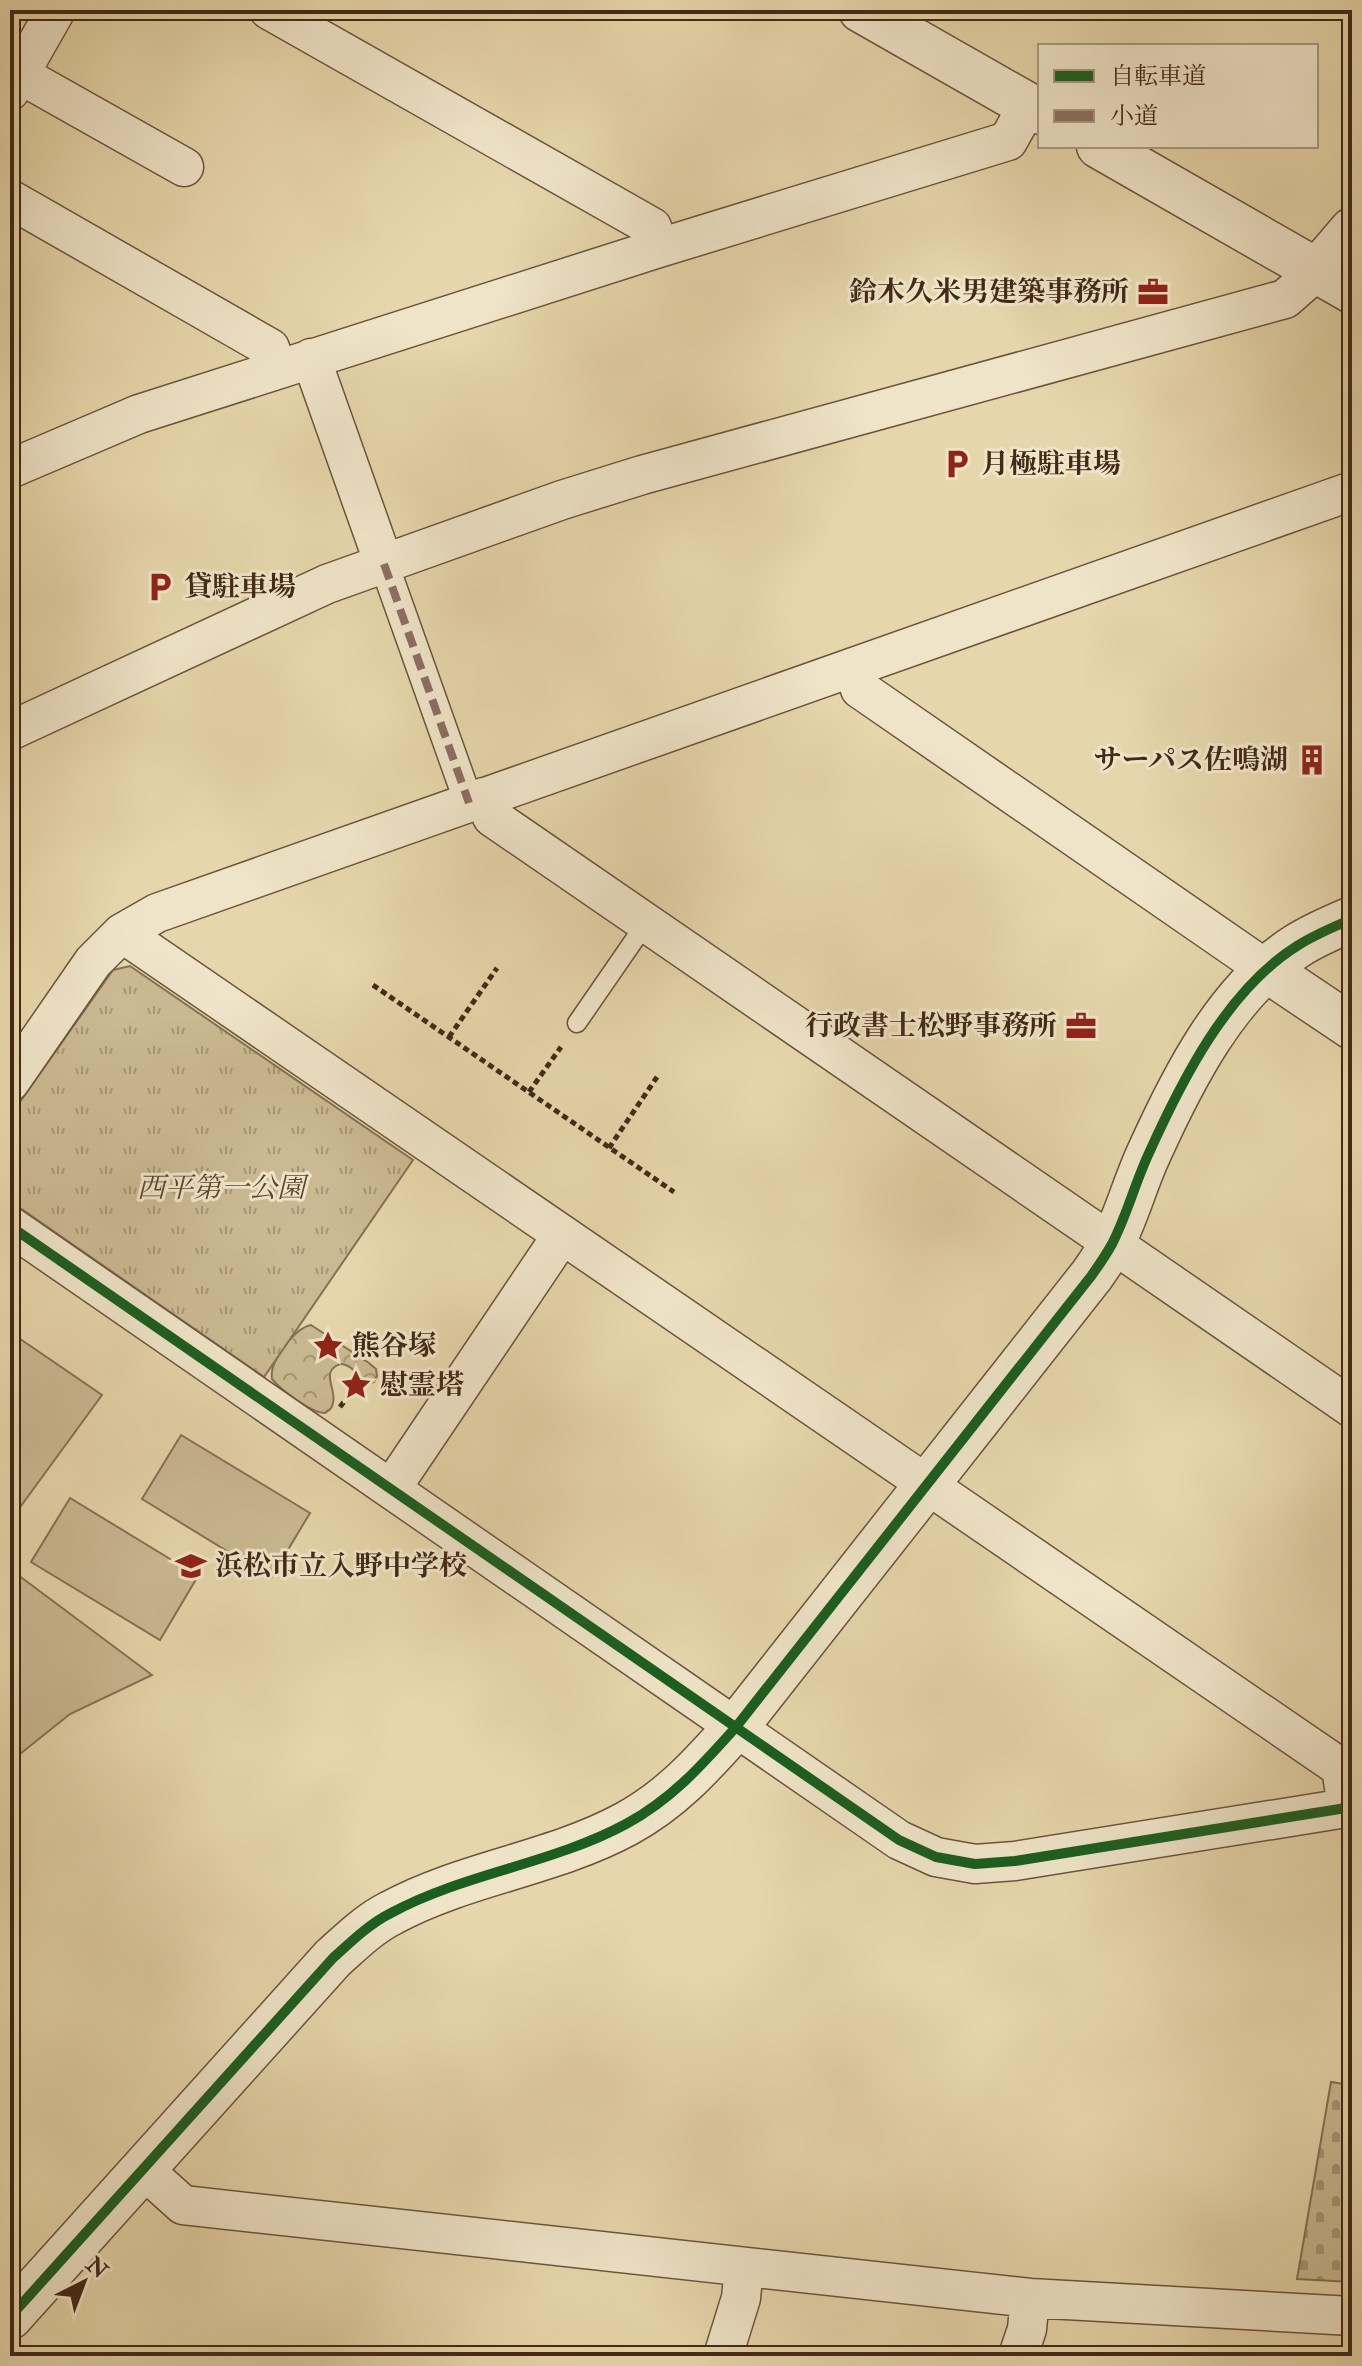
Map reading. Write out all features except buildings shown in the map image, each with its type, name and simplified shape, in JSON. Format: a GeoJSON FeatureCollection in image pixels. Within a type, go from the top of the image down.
{"type":"FeatureCollection","features":[{"type":"Feature","properties":{"kind":"street"},"geometry":{"type":"LineString","coordinates":[[56,10],[15,82],[184,167]]}},
{"type":"Feature","properties":{"kind":"street"},"geometry":{"type":"LineString","coordinates":[[269,10],[652,227],[659,248]]}},
{"type":"Feature","properties":{"kind":"street"},"geometry":{"type":"LineString","coordinates":[[10,469],[139,414],[659,248],[1008,141],[1034,109],[861,10]]}},
{"type":"Feature","properties":{"kind":"street"},"geometry":{"type":"LineString","coordinates":[[1102,148],[1335,281]]}},
{"type":"Feature","properties":{"kind":"street"},"geometry":{"type":"LineString","coordinates":[[10,199],[294,364],[384,564],[476,800],[492,817],[1352,1408]]}},
{"type":"Feature","properties":{"kind":"street"},"geometry":{"type":"LineString","coordinates":[[1335,281],[1352,230]]}},
{"type":"Feature","properties":{"kind":"street"},"geometry":{"type":"LineString","coordinates":[[10,731],[327,584],[562,500],[642,475],[1285,299],[1335,281]]}},
{"type":"Feature","properties":{"kind":"street"},"geometry":{"type":"LineString","coordinates":[[10,1082],[93,962],[122,933],[157,913],[1352,491]]}},
{"type":"Feature","properties":{"kind":"street"},"geometry":{"type":"LineString","coordinates":[[853,667],[860,689],[1352,1027]]}},
{"type":"Feature","properties":{"kind":"street"},"geometry":{"type":"LineString","coordinates":[[10,2317],[333,1958],[359,1934],[388,1914],[420,1899],[579,1844],[624,1825],[686,1782],[736,1727],[1069,1306],[1112,1244],[1148,1154],[1189,1074],[1224,1018],[1245,992],[1295,946],[1352,919]]}},
{"type":"Feature","properties":{"kind":"street"},"geometry":{"type":"LineString","coordinates":[[10,1226],[899,1840],[936,1857],[975,1864],[1015,1861],[1350,1807],[1341,1768],[122,933]]}},
{"type":"Feature","properties":{"kind":"street"},"geometry":{"type":"LineString","coordinates":[[391,1489],[562,1235]]}},
{"type":"Feature","properties":{"kind":"street"},"geometry":{"type":"LineString","coordinates":[[143,2169],[183,2205],[1030,2298],[1352,2316]]}},
{"type":"Feature","properties":{"kind":"street"},"geometry":{"type":"LineString","coordinates":[[723,2356],[741,2298],[744,2267]]}},
{"type":"Feature","properties":{"kind":"street"},"geometry":{"type":"LineString","coordinates":[[1018,2356],[1027,2329],[1030,2298]]}},
{"type":"Feature","properties":{"kind":"lane"},"geometry":{"type":"LineString","coordinates":[[577,1023],[646,923]]}},
{"type":"Feature","properties":{"kind":"path"},"geometry":{"type":"LineString","coordinates":[[449,1037],[497,968]]}},
{"type":"Feature","properties":{"kind":"path"},"geometry":{"type":"LineString","coordinates":[[373,985],[674,1192]]}},
{"type":"Feature","properties":{"kind":"path"},"geometry":{"type":"LineString","coordinates":[[529,1092],[577,1023]]}},
{"type":"Feature","properties":{"kind":"path"},"geometry":{"type":"LineString","coordinates":[[609,1148],[657,1077]]}},
{"type":"Feature","properties":{"kind":"green space","name":"西平第一公園"},"geometry":{"type":"Polygon","coordinates":[[[130,966],[413,1160],[264,1377],[10,1201],[10,1116],[113,970],[130,966]]]}},
{"type":"Feature","properties":{"kind":"green space"},"geometry":{"type":"Polygon","coordinates":[[[311,1325],[376,1369],[374,1382],[368,1384],[348,1366],[341,1364],[332,1369],[330,1378],[334,1398],[331,1408],[325,1413],[297,1400],[272,1379],[274,1363],[284,1346],[297,1332],[311,1325]]]}},
{"type":"Feature","properties":{"kind":"green space"},"geometry":{"type":"Polygon","coordinates":[[[10,1332],[102,1395],[10,1521],[10,1332]]]}},
{"type":"Feature","properties":{"kind":"green space"},"geometry":{"type":"Polygon","coordinates":[[[181,1435],[310,1513],[271,1578],[142,1499],[181,1435]]]}},
{"type":"Feature","properties":{"kind":"green space"},"geometry":{"type":"Polygon","coordinates":[[[70,1498],[198,1576],[160,1640],[31,1562],[70,1498]]]}},
{"type":"Feature","properties":{"kind":"green space"},"geometry":{"type":"Polygon","coordinates":[[[10,1569],[152,1675],[70,1714],[10,1762],[10,1569]]]}},
{"type":"Feature","properties":{"kind":"green space"},"geometry":{"type":"Polygon","coordinates":[[[1331,2082],[1352,2085],[1352,2282],[1297,2279],[1331,2082]]]}},
{"type":"Feature","properties":{"kind":"marked path"},"geometry":{"type":"LineString","coordinates":[[384,564],[469,803]]}},
{"type":"Feature","properties":{"kind":"cycle path"},"geometry":{"type":"LineString","coordinates":[[10,2317],[333,1958],[368,1928],[419,1899],[598,1838],[658,1804],[698,1768],[736,1727],[1092,1275],[1117,1233],[1144,1164],[1176,1096],[1228,1012],[1272,965],[1303,942],[1352,919]]}},
{"type":"Feature","properties":{"kind":"cycle path"},"geometry":{"type":"LineString","coordinates":[[10,1226],[899,1840],[936,1857],[975,1864],[1015,1861],[1352,1807]]}},
{"type":"Feature","properties":{"kind":"place","name":"鈴木久米男建築事務所"},"geometry":{"type":"Point","coordinates":[1153,292]}},
{"type":"Feature","properties":{"kind":"place","name":"月極駐車場"},"geometry":{"type":"Point","coordinates":[957,464]}},
{"type":"Feature","properties":{"kind":"place","name":"貸駐車場"},"geometry":{"type":"Point","coordinates":[160,587]}},
{"type":"Feature","properties":{"kind":"place","name":"サーパス佐鳴湖"},"geometry":{"type":"Point","coordinates":[1312,760]}},
{"type":"Feature","properties":{"kind":"place","name":"行政書士松野事務所"},"geometry":{"type":"Point","coordinates":[1081,1026]}},
{"type":"Feature","properties":{"kind":"place","name":"熊谷塚"},"geometry":{"type":"Point","coordinates":[328,1346]}},
{"type":"Feature","properties":{"kind":"place","name":"慰霊塔"},"geometry":{"type":"Point","coordinates":[356,1385]}},
{"type":"Feature","properties":{"kind":"place","name":"浜松市立入野中学校"},"geometry":{"type":"Point","coordinates":[191,1566]}}]}
